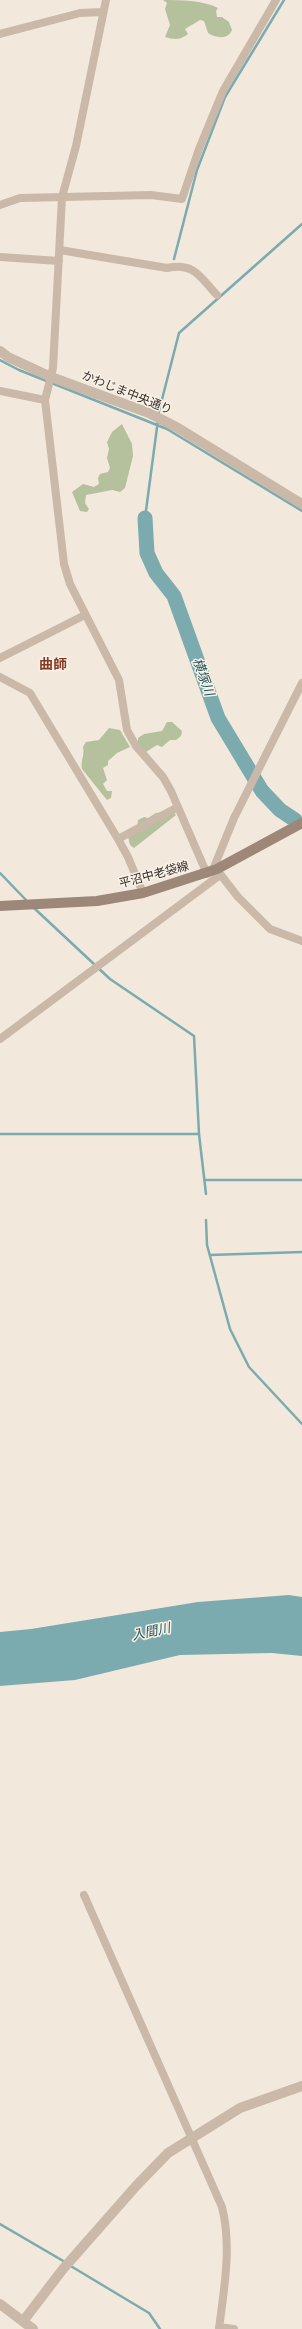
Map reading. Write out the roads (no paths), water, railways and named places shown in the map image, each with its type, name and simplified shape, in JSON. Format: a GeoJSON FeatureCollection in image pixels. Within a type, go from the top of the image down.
{"type":"FeatureCollection","features":[{"type":"Feature","properties":{"kind":"main road","name":"平沼中老袋線"},"geometry":{"type":"LineString","coordinates":[[0,906],[97,902],[143,893],[214,872],[302,823]]}},
{"type":"Feature","properties":{"kind":"street"},"geometry":{"type":"LineString","coordinates":[[106,0],[102,12],[76,146],[62,197],[60,250],[51,376],[45,400],[64,564],[70,584],[119,680],[127,730],[136,746],[163,777],[214,872],[270,929],[302,941]]}},
{"type":"Feature","properties":{"kind":"street"},"geometry":{"type":"LineString","coordinates":[[0,205],[20,198],[151,195],[182,199],[199,148],[223,91],[276,0]]}},
{"type":"Feature","properties":{"kind":"street"},"geometry":{"type":"LineString","coordinates":[[0,34],[80,13],[102,12]]}},
{"type":"Feature","properties":{"kind":"street"},"geometry":{"type":"LineString","coordinates":[[60,250],[167,268],[184,266],[194,269],[217,295]]}},
{"type":"Feature","properties":{"kind":"street"},"geometry":{"type":"LineString","coordinates":[[0,258],[59,261]]}},
{"type":"Feature","properties":{"kind":"street","name":"かわじま中央通り"},"geometry":{"type":"LineString","coordinates":[[0,351],[8,357],[51,376],[154,416],[178,428],[302,504]]}},
{"type":"Feature","properties":{"kind":"street"},"geometry":{"type":"LineString","coordinates":[[0,391],[45,400]]}},
{"type":"Feature","properties":{"kind":"street"},"geometry":{"type":"LineString","coordinates":[[0,658],[85,615]]}},
{"type":"Feature","properties":{"kind":"street"},"geometry":{"type":"LineString","coordinates":[[0,677],[30,693],[118,839],[128,857],[143,893]]}},
{"type":"Feature","properties":{"kind":"street"},"geometry":{"type":"LineString","coordinates":[[0,1038],[214,872],[234,818],[302,683]]}},
{"type":"Feature","properties":{"kind":"street"},"geometry":{"type":"LineString","coordinates":[[118,839],[178,807]]}},
{"type":"Feature","properties":{"kind":"street"},"geometry":{"type":"LineString","coordinates":[[84,1895],[190,2138],[222,2207],[226,2223],[227,2252],[219,2328],[234,2329]]}},
{"type":"Feature","properties":{"kind":"street"},"geometry":{"type":"LineString","coordinates":[[24,2320],[63,2269],[136,2186],[168,2153],[240,2108],[302,2086]]}},
{"type":"Feature","properties":{"kind":"street"},"geometry":{"type":"LineString","coordinates":[[0,2304],[24,2320],[33,2329]]}},
{"type":"Feature","properties":{"kind":"water","name":"入間川"},"geometry":{"type":"Polygon","coordinates":[[[289,1595],[302,1597],[302,1656],[272,1653],[180,1655],[75,1680],[0,1686],[0,1632],[31,1629],[198,1602],[289,1595]]]}},
{"type":"Feature","properties":{"kind":"waterway"},"geometry":{"type":"LineString","coordinates":[[174,259],[197,170],[225,97],[284,0]]}},
{"type":"Feature","properties":{"kind":"waterway"},"geometry":{"type":"LineString","coordinates":[[158,415],[179,333],[302,224]]}},
{"type":"Feature","properties":{"kind":"waterway"},"geometry":{"type":"LineString","coordinates":[[0,360],[19,370],[167,429],[302,511]]}},
{"type":"Feature","properties":{"kind":"waterway"},"geometry":{"type":"LineString","coordinates":[[145,518],[158,420]]}},
{"type":"Feature","properties":{"kind":"waterway","name":"横塚川"},"geometry":{"type":"LineString","coordinates":[[145,518],[147,553],[156,573],[174,596],[218,718],[262,791],[280,810],[295,820]]}},
{"type":"Feature","properties":{"kind":"waterway"},"geometry":{"type":"LineString","coordinates":[[0,873],[27,901]]}},
{"type":"Feature","properties":{"kind":"waterway"},"geometry":{"type":"LineString","coordinates":[[34,908],[110,979],[194,1036],[199,1134],[206,1194]]}},
{"type":"Feature","properties":{"kind":"waterway"},"geometry":{"type":"LineString","coordinates":[[0,1134],[199,1134]]}},
{"type":"Feature","properties":{"kind":"waterway"},"geometry":{"type":"LineString","coordinates":[[205,1180],[302,1180]]}},
{"type":"Feature","properties":{"kind":"waterway"},"geometry":{"type":"LineString","coordinates":[[206,1220],[207,1245],[230,1329],[249,1367],[302,1424]]}},
{"type":"Feature","properties":{"kind":"waterway"},"geometry":{"type":"LineString","coordinates":[[210,1255],[302,1252]]}},
{"type":"Feature","properties":{"kind":"waterway"},"geometry":{"type":"LineString","coordinates":[[0,2224],[65,2262]]}},
{"type":"Feature","properties":{"kind":"waterway"},"geometry":{"type":"LineString","coordinates":[[69,2265],[149,2313],[160,2329]]}},
{"type":"Feature","properties":{"kind":"district","name":"曲師"},"geometry":{"type":"Point","coordinates":[53,665]}}]}
